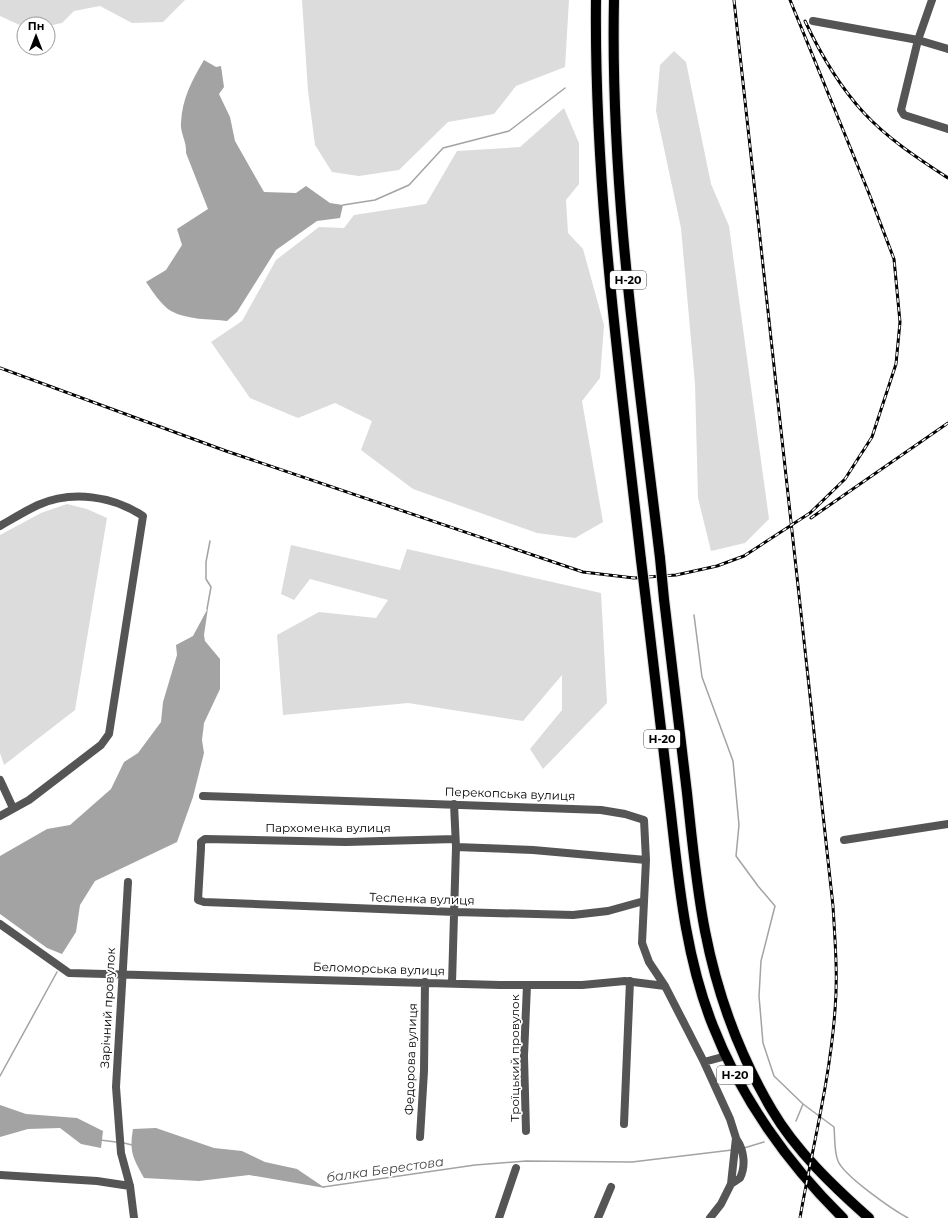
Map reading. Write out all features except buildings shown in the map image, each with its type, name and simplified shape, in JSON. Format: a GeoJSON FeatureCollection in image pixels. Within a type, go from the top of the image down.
{"type":"FeatureCollection","features":[{"type":"Feature","properties":{"kind":"main road","name":"Н-20"},"geometry":{"type":"LineString","coordinates":[[596,0],[598,118],[611,296],[678,876],[682,907],[692,958],[703,998],[726,1056],[742,1088],[776,1140],[822,1196],[843,1218]]}},
{"type":"Feature","properties":{"kind":"main road","name":"Н-20"},"geometry":{"type":"LineString","coordinates":[[614,0],[614,62],[622,215],[695,868],[705,931],[720,993],[747,1061],[778,1120],[795,1143],[869,1218]]}},
{"type":"Feature","properties":{"kind":"main road"},"geometry":{"type":"LineString","coordinates":[[703,998],[720,993]]}},
{"type":"Feature","properties":{"kind":"street"},"geometry":{"type":"LineString","coordinates":[[932,0],[918,40],[901,110],[904,115],[948,129]]}},
{"type":"Feature","properties":{"kind":"street"},"geometry":{"type":"LineString","coordinates":[[813,21],[918,40],[948,49]]}},
{"type":"Feature","properties":{"kind":"street"},"geometry":{"type":"LineString","coordinates":[[0,526],[38,505],[66,497],[94,497],[132,509],[144,516],[109,734],[101,745],[29,800],[0,816]]}},
{"type":"Feature","properties":{"kind":"street"},"geometry":{"type":"LineString","coordinates":[[0,780],[13,808]]}},
{"type":"Feature","properties":{"kind":"street","name":"Перекопська вулиця"},"geometry":{"type":"LineString","coordinates":[[202,796],[601,810],[626,814],[644,820],[646,860],[642,943],[649,962],[665,986]]}},
{"type":"Feature","properties":{"kind":"street"},"geometry":{"type":"LineString","coordinates":[[452,983],[456,843],[454,804]]}},
{"type":"Feature","properties":{"kind":"street"},"geometry":{"type":"LineString","coordinates":[[844,840],[948,824]]}},
{"type":"Feature","properties":{"kind":"street","name":"Пархоменка вулиця"},"geometry":{"type":"LineString","coordinates":[[198,900],[201,842],[205,839],[456,843],[646,860]]}},
{"type":"Feature","properties":{"kind":"street","name":"Зарічний провулок"},"geometry":{"type":"LineString","coordinates":[[128,882],[116,1087],[121,1153],[130,1186],[134,1218]]}},
{"type":"Feature","properties":{"kind":"street","name":"Тесленка вулиця"},"geometry":{"type":"LineString","coordinates":[[198,900],[204,902],[573,915],[608,911],[644,901]]}},
{"type":"Feature","properties":{"kind":"street","name":"Беломорська вулиця"},"geometry":{"type":"LineString","coordinates":[[0,924],[68,972],[527,985],[582,985],[630,982],[665,986]]}},
{"type":"Feature","properties":{"kind":"street","name":"Федорова вулиця"},"geometry":{"type":"LineString","coordinates":[[420,1136],[424,1071],[425,982]]}},
{"type":"Feature","properties":{"kind":"street"},"geometry":{"type":"LineString","coordinates":[[624,1124],[630,982]]}},
{"type":"Feature","properties":{"kind":"street","name":"Троїцький провулок"},"geometry":{"type":"LineString","coordinates":[[526,1131],[524,1056],[527,985]]}},
{"type":"Feature","properties":{"kind":"street"},"geometry":{"type":"LineString","coordinates":[[665,986],[704,1062],[730,1120],[736,1138],[731,1184],[721,1204],[710,1218]]}},
{"type":"Feature","properties":{"kind":"street"},"geometry":{"type":"LineString","coordinates":[[704,1062],[726,1056]]}},
{"type":"Feature","properties":{"kind":"street"},"geometry":{"type":"LineString","coordinates":[[499,1218],[516,1168]]}},
{"type":"Feature","properties":{"kind":"street"},"geometry":{"type":"LineString","coordinates":[[0,1175],[97,1181],[130,1186]]}},
{"type":"Feature","properties":{"kind":"street"},"geometry":{"type":"LineString","coordinates":[[598,1218],[611,1187]]}},
{"type":"Feature","properties":{"kind":"shaded area"},"geometry":{"type":"Polygon","coordinates":[[[0,0],[185,0],[163,22],[132,23],[100,6],[74,11],[62,23],[56,24],[56,16],[16,16],[16,23],[0,16],[0,0]]]}},
{"type":"Feature","properties":{"kind":"shaded area"},"geometry":{"type":"Polygon","coordinates":[[[302,0],[569,0],[565,67],[516,86],[494,114],[448,122],[399,170],[359,176],[332,172],[315,145],[308,91],[302,0]]]}},
{"type":"Feature","properties":{"kind":"shaded area"},"geometry":{"type":"Polygon","coordinates":[[[674,51],[686,62],[711,184],[729,226],[769,519],[745,543],[711,551],[698,498],[695,384],[681,228],[656,111],[660,65],[674,51]]]}},
{"type":"Feature","properties":{"kind":"shaded area"},"geometry":{"type":"Polygon","coordinates":[[[204,60],[216,67],[221,66],[224,87],[219,94],[230,117],[235,141],[264,192],[296,193],[306,186],[330,203],[343,205],[340,218],[317,221],[276,250],[237,312],[227,321],[191,318],[177,314],[161,302],[146,282],[166,270],[182,245],[177,229],[208,209],[186,153],[186,145],[181,127],[183,106],[192,82],[204,60]]]}},
{"type":"Feature","properties":{"kind":"shaded area"},"geometry":{"type":"Polygon","coordinates":[[[564,108],[579,143],[579,184],[566,200],[568,233],[583,249],[604,325],[600,378],[582,401],[603,522],[575,538],[537,533],[413,489],[361,450],[372,421],[335,403],[298,418],[250,398],[211,342],[242,321],[276,260],[319,227],[344,228],[354,215],[426,204],[457,151],[520,147],[564,108]]]}},
{"type":"Feature","properties":{"kind":"shaded area"},"geometry":{"type":"Polygon","coordinates":[[[67,504],[87,509],[107,518],[75,710],[4,765],[0,753],[0,535],[41,513],[67,504]]]}},
{"type":"Feature","properties":{"kind":"shaded area"},"geometry":{"type":"Polygon","coordinates":[[[291,545],[400,570],[407,549],[601,593],[607,703],[543,769],[530,749],[562,710],[562,675],[523,721],[408,703],[283,715],[277,635],[319,612],[376,618],[388,600],[310,579],[294,600],[281,594],[291,545]]]}},
{"type":"Feature","properties":{"kind":"shaded area"},"geometry":{"type":"Polygon","coordinates":[[[208,608],[204,635],[205,641],[220,659],[220,689],[204,723],[202,740],[204,753],[193,797],[177,842],[95,881],[80,905],[76,932],[62,954],[47,948],[0,914],[0,856],[47,829],[70,825],[111,789],[124,762],[138,753],[161,722],[163,702],[177,655],[176,645],[193,636],[208,608]]]}},
{"type":"Feature","properties":{"kind":"shaded area"},"geometry":{"type":"Polygon","coordinates":[[[0,1105],[26,1114],[77,1118],[103,1131],[101,1148],[81,1144],[60,1128],[28,1129],[0,1137],[0,1105]]]}},
{"type":"Feature","properties":{"kind":"shaded area"},"geometry":{"type":"Polygon","coordinates":[[[156,1128],[214,1148],[242,1151],[265,1162],[297,1169],[325,1188],[249,1175],[199,1181],[144,1178],[133,1155],[131,1144],[133,1129],[156,1128]]]}},
{"type":"Feature","properties":{"kind":"waterway"},"geometry":{"type":"LineString","coordinates":[[343,205],[375,200],[409,185],[443,148],[509,131],[565,88]]}},
{"type":"Feature","properties":{"kind":"waterway"},"geometry":{"type":"LineString","coordinates":[[207,609],[211,587],[206,579],[206,562],[210,541]]}},
{"type":"Feature","properties":{"kind":"waterway","name":"балка Берестова"},"geometry":{"type":"LineString","coordinates":[[694,615],[702,677],[733,761],[739,825],[736,856],[775,906],[761,961],[759,996],[763,1043],[774,1076],[803,1104],[834,1127],[835,1149],[838,1161],[849,1175],[859,1184],[908,1218]]}},
{"type":"Feature","properties":{"kind":"waterway"},"geometry":{"type":"LineString","coordinates":[[0,1076],[57,972]]}},
{"type":"Feature","properties":{"kind":"waterway","name":"балка Берестова"},"geometry":{"type":"LineString","coordinates":[[796,1121],[803,1104]]}},
{"type":"Feature","properties":{"kind":"waterway","name":"балка Берестова"},"geometry":{"type":"LineString","coordinates":[[100,1140],[116,1142]]}},
{"type":"Feature","properties":{"kind":"waterway","name":"балка Берестова"},"geometry":{"type":"LineString","coordinates":[[744,1148],[764,1142]]}},
{"type":"Feature","properties":{"kind":"waterway","name":"балка Берестова"},"geometry":{"type":"LineString","coordinates":[[124,1143],[132,1145]]}},
{"type":"Feature","properties":{"kind":"waterway","name":"балка Берестова"},"geometry":{"type":"LineString","coordinates":[[323,1187],[475,1165],[526,1161],[632,1162],[732,1150]]}},
{"type":"Feature","properties":{"kind":"railway"},"geometry":{"type":"LineString","coordinates":[[734,0],[833,906],[836,971],[833,1036],[825,1088],[800,1218]]}},
{"type":"Feature","properties":{"kind":"railway"},"geometry":{"type":"LineString","coordinates":[[0,368],[226,451],[583,572],[634,578],[676,575],[717,566],[744,556],[810,513],[845,479],[872,437],[896,364],[900,322],[894,259],[870,196],[790,0]]}},
{"type":"Feature","properties":{"kind":"railway"},"geometry":{"type":"LineString","coordinates":[[805,21],[831,69],[855,103],[864,113],[893,140],[948,178]]}},
{"type":"Feature","properties":{"kind":"railway"},"geometry":{"type":"LineString","coordinates":[[811,518],[948,423]]}}]}
